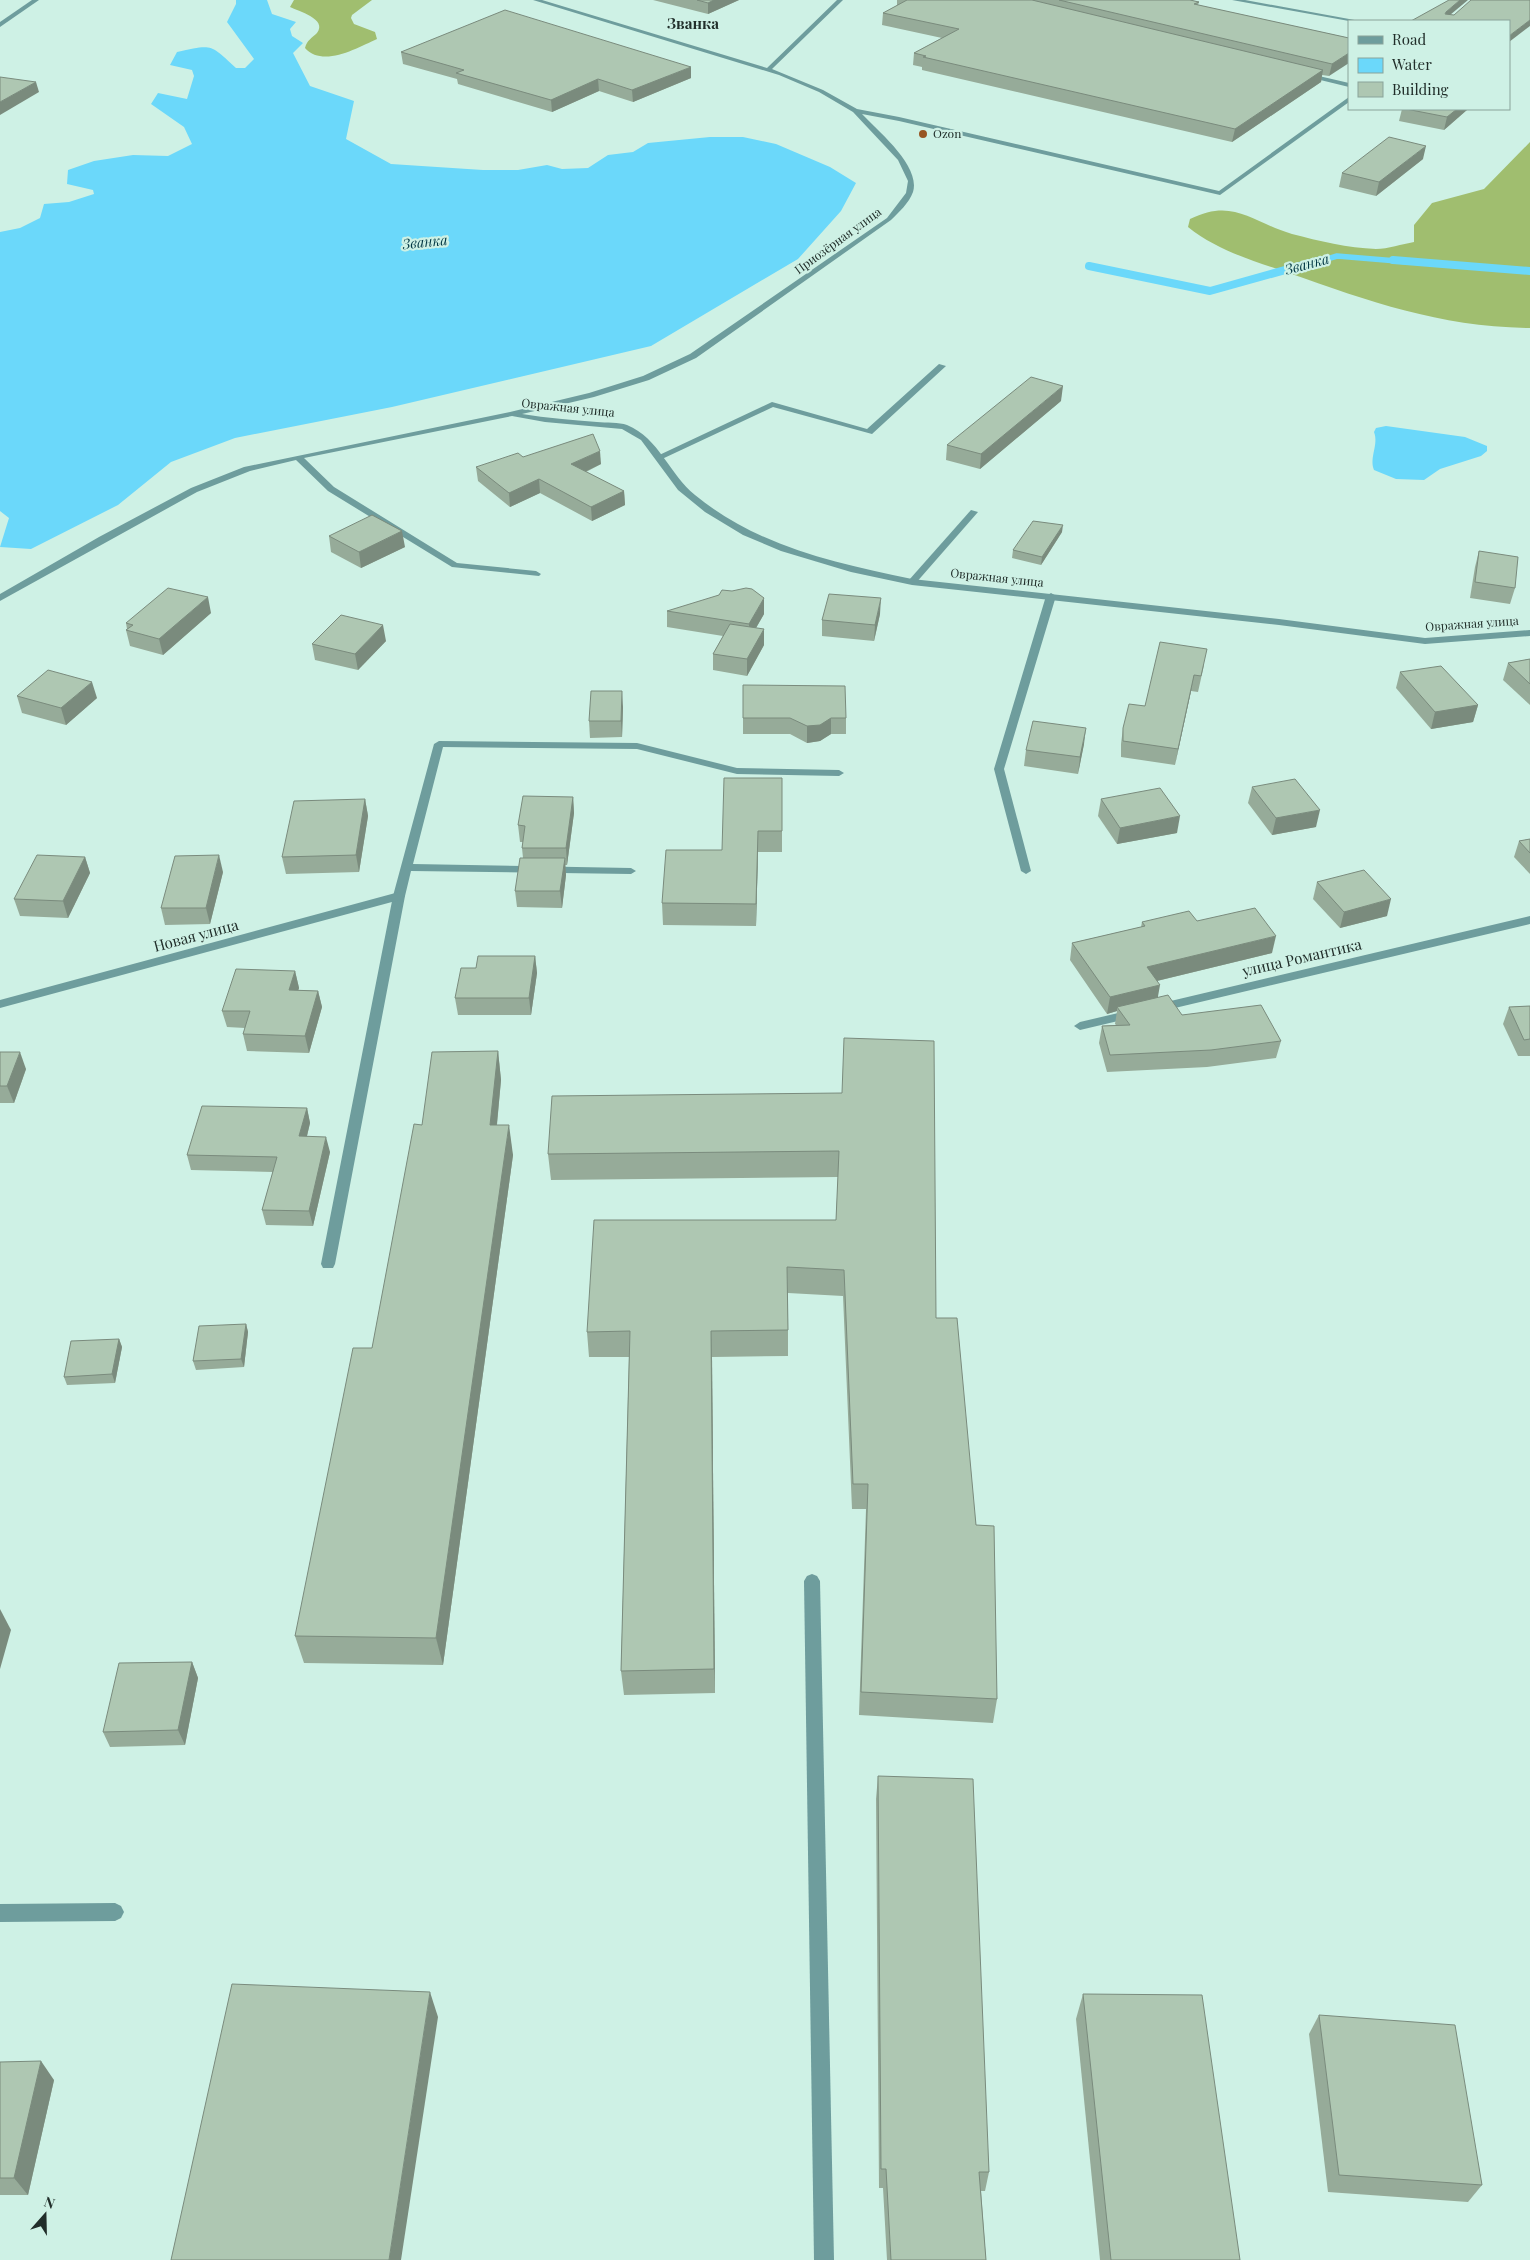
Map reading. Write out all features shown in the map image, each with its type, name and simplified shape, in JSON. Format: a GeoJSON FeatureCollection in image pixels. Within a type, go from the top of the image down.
{"type":"FeatureCollection","features":[{"type":"Feature","properties":{"kind":"street"},"geometry":{"type":"LineString","coordinates":[[0,25],[36,0]]}},
{"type":"Feature","properties":{"kind":"street","name":"Приозёрная улица"},"geometry":{"type":"LineString","coordinates":[[0,598],[102,539],[194,490],[247,469],[510,414],[591,395],[646,378],[693,356],[889,219],[903,203],[911,181],[901,159],[855,111],[821,92],[768,70],[536,0]]}},
{"type":"Feature","properties":{"kind":"street"},"geometry":{"type":"LineString","coordinates":[[768,70],[840,0]]}},
{"type":"Feature","properties":{"kind":"street"},"geometry":{"type":"LineString","coordinates":[[1235,0],[1351,20]]}},
{"type":"Feature","properties":{"kind":"street"},"geometry":{"type":"LineString","coordinates":[[1301,73],[1348,85]]}},
{"type":"Feature","properties":{"kind":"street"},"geometry":{"type":"LineString","coordinates":[[855,111],[899,119],[1220,193],[1348,100]]}},
{"type":"Feature","properties":{"kind":"street"},"geometry":{"type":"LineString","coordinates":[[659,457],[772,404],[869,432],[942,366]]}},
{"type":"Feature","properties":{"kind":"street","name":"Овражная улица"},"geometry":{"type":"LineString","coordinates":[[510,414],[545,420],[624,427],[644,438],[681,488],[708,510],[746,533],[784,549],[851,569],[912,582],[1279,622],[1425,641],[1530,633]]}},
{"type":"Feature","properties":{"kind":"street"},"geometry":{"type":"LineString","coordinates":[[298,457],[331,490],[455,566],[536,574]]}},
{"type":"Feature","properties":{"kind":"street"},"geometry":{"type":"LineString","coordinates":[[912,582],[974,512]]}},
{"type":"Feature","properties":{"kind":"street"},"geometry":{"type":"LineString","coordinates":[[1026,871],[999,769],[1051,596]]}},
{"type":"Feature","properties":{"kind":"street"},"geometry":{"type":"LineString","coordinates":[[328,1264],[399,896],[439,744],[637,746],[737,771],[839,773]]}},
{"type":"Feature","properties":{"kind":"street"},"geometry":{"type":"LineString","coordinates":[[406,867],[631,871]]}},
{"type":"Feature","properties":{"kind":"street","name":"Новая улица"},"geometry":{"type":"LineString","coordinates":[[0,1004],[399,896]]}},
{"type":"Feature","properties":{"kind":"street","name":"улица Романтика"},"geometry":{"type":"LineString","coordinates":[[1080,1026],[1530,920]]}},
{"type":"Feature","properties":{"kind":"street"},"geometry":{"type":"LineString","coordinates":[[812,1581],[824,2260]]}},
{"type":"Feature","properties":{"kind":"street"},"geometry":{"type":"LineString","coordinates":[[0,1913],[115,1912]]}},
{"type":"Feature","properties":{"kind":"green space"},"geometry":{"type":"Polygon","coordinates":[[[294,0],[372,0],[352,15],[351,18],[354,24],[375,32],[377,39],[340,54],[321,56],[312,54],[305,48],[308,41],[317,33],[319,24],[311,16],[290,7],[294,0]]]}},
{"type":"Feature","properties":{"kind":"green space"},"geometry":{"type":"Polygon","coordinates":[[[1530,142],[1530,328],[1497,327],[1466,323],[1436,318],[1378,303],[1237,255],[1212,243],[1188,227],[1190,219],[1205,213],[1231,211],[1292,234],[1344,246],[1381,249],[1414,242],[1414,225],[1432,203],[1484,189],[1530,142]]]}},
{"type":"Feature","properties":{"kind":"water"},"geometry":{"type":"Polygon","coordinates":[[[236,0],[267,0],[272,14],[296,22],[290,29],[292,36],[303,43],[293,53],[310,86],[354,101],[346,139],[391,164],[483,170],[518,170],[547,165],[562,169],[588,168],[608,155],[633,152],[648,143],[710,137],[743,137],[776,144],[830,167],[856,183],[841,211],[798,259],[651,346],[392,407],[235,438],[171,462],[118,505],[31,549],[0,547],[9,518],[0,511],[0,232],[20,228],[40,218],[44,204],[69,202],[94,194],[93,190],[67,184],[68,170],[94,161],[133,155],[168,156],[192,144],[184,127],[151,104],[158,93],[187,99],[194,76],[192,70],[170,65],[177,52],[205,47],[210,48],[221,54],[236,68],[245,68],[254,59],[227,22],[236,4],[236,0]]]}},
{"type":"Feature","properties":{"kind":"water"},"geometry":{"type":"Polygon","coordinates":[[[1386,426],[1465,437],[1487,446],[1487,451],[1481,456],[1440,469],[1424,480],[1396,479],[1374,470],[1373,465],[1374,432],[1376,428],[1386,426]]]}},
{"type":"Feature","properties":{"kind":"building"},"geometry":{"type":"Polygon","coordinates":[[[697,0],[714,0],[708,3],[697,0]]]}},
{"type":"Feature","properties":{"kind":"building"},"geometry":{"type":"Polygon","coordinates":[[[907,0],[1032,0],[1323,70],[1235,129],[923,57],[926,56],[914,53],[959,29],[883,13],[907,0]]]}},
{"type":"Feature","properties":{"kind":"building"},"geometry":{"type":"Polygon","coordinates":[[[1059,0],[1190,0],[1199,2],[1194,4],[1348,38],[1348,54],[1332,64],[1059,0]]]}},
{"type":"Feature","properties":{"kind":"building"},"geometry":{"type":"Polygon","coordinates":[[[1449,0],[1460,0],[1445,14],[1454,15],[1471,0],[1530,0],[1530,20],[1510,35],[1510,20],[1413,20],[1449,0]]]}},
{"type":"Feature","properties":{"kind":"building"},"geometry":{"type":"Polygon","coordinates":[[[505,10],[691,67],[632,90],[598,79],[551,100],[456,73],[464,70],[401,52],[505,10]]]}},
{"type":"Feature","properties":{"kind":"building"},"geometry":{"type":"Polygon","coordinates":[[[0,77],[36,82],[0,102],[0,77]]]}},
{"type":"Feature","properties":{"kind":"building"},"geometry":{"type":"Polygon","coordinates":[[[1411,110],[1456,110],[1447,117],[1411,110]]]}},
{"type":"Feature","properties":{"kind":"building"},"geometry":{"type":"Polygon","coordinates":[[[1389,137],[1426,146],[1379,182],[1342,173],[1389,137]]]}},
{"type":"Feature","properties":{"kind":"building"},"geometry":{"type":"Polygon","coordinates":[[[1031,377],[1063,386],[981,454],[947,445],[1031,377]]]}},
{"type":"Feature","properties":{"kind":"building"},"geometry":{"type":"Polygon","coordinates":[[[593,434],[600,451],[571,464],[624,491],[591,507],[539,479],[509,493],[476,467],[518,453],[523,457],[593,434]]]}},
{"type":"Feature","properties":{"kind":"building"},"geometry":{"type":"Polygon","coordinates":[[[372,515],[402,531],[359,552],[329,536],[372,515]]]}},
{"type":"Feature","properties":{"kind":"building"},"geometry":{"type":"Polygon","coordinates":[[[1033,521],[1063,525],[1042,557],[1013,550],[1033,521]]]}},
{"type":"Feature","properties":{"kind":"building"},"geometry":{"type":"Polygon","coordinates":[[[1479,551],[1518,557],[1515,588],[1475,582],[1479,551]]]}},
{"type":"Feature","properties":{"kind":"building"},"geometry":{"type":"Polygon","coordinates":[[[168,588],[208,597],[159,639],[126,630],[133,625],[126,623],[168,588]]]}},
{"type":"Feature","properties":{"kind":"building"},"geometry":{"type":"Polygon","coordinates":[[[746,588],[752,589],[764,598],[749,624],[667,611],[719,595],[722,590],[732,591],[746,588]]]}},
{"type":"Feature","properties":{"kind":"building"},"geometry":{"type":"Polygon","coordinates":[[[829,594],[881,598],[875,625],[822,620],[829,594]]]}},
{"type":"Feature","properties":{"kind":"building"},"geometry":{"type":"Polygon","coordinates":[[[341,615],[383,625],[355,654],[312,644],[341,615]]]}},
{"type":"Feature","properties":{"kind":"building"},"geometry":{"type":"Polygon","coordinates":[[[730,624],[764,629],[747,659],[713,654],[730,624]]]}},
{"type":"Feature","properties":{"kind":"building"},"geometry":{"type":"Polygon","coordinates":[[[1160,642],[1207,649],[1201,676],[1194,675],[1178,749],[1123,741],[1123,728],[1129,704],[1145,706],[1160,642]]]}},
{"type":"Feature","properties":{"kind":"building"},"geometry":{"type":"Polygon","coordinates":[[[1530,659],[1530,684],[1508,663],[1530,659]]]}},
{"type":"Feature","properties":{"kind":"building"},"geometry":{"type":"Polygon","coordinates":[[[1441,666],[1478,705],[1435,712],[1400,672],[1441,666]]]}},
{"type":"Feature","properties":{"kind":"building"},"geometry":{"type":"Polygon","coordinates":[[[48,670],[92,682],[61,708],[17,696],[48,670]]]}},
{"type":"Feature","properties":{"kind":"building"},"geometry":{"type":"Polygon","coordinates":[[[743,685],[845,686],[846,718],[831,718],[820,725],[807,726],[790,718],[743,718],[743,685]]]}},
{"type":"Feature","properties":{"kind":"building"},"geometry":{"type":"Polygon","coordinates":[[[591,691],[622,691],[621,721],[589,721],[591,691]]]}},
{"type":"Feature","properties":{"kind":"building"},"geometry":{"type":"Polygon","coordinates":[[[1033,721],[1086,728],[1080,757],[1026,750],[1033,721]]]}},
{"type":"Feature","properties":{"kind":"building"},"geometry":{"type":"Polygon","coordinates":[[[724,778],[782,778],[782,831],[758,831],[756,904],[662,903],[666,850],[722,850],[724,778]]]}},
{"type":"Feature","properties":{"kind":"building"},"geometry":{"type":"Polygon","coordinates":[[[1295,779],[1320,810],[1276,818],[1252,787],[1295,779]]]}},
{"type":"Feature","properties":{"kind":"building"},"geometry":{"type":"Polygon","coordinates":[[[1160,788],[1180,816],[1120,828],[1101,799],[1160,788]]]}},
{"type":"Feature","properties":{"kind":"building"},"geometry":{"type":"Polygon","coordinates":[[[523,796],[573,797],[566,848],[522,848],[525,826],[518,825],[523,796]]]}},
{"type":"Feature","properties":{"kind":"building"},"geometry":{"type":"Polygon","coordinates":[[[365,799],[356,855],[282,857],[294,801],[365,799]]]}},
{"type":"Feature","properties":{"kind":"building"},"geometry":{"type":"Polygon","coordinates":[[[1530,839],[1530,853],[1519,841],[1530,839]]]}},
{"type":"Feature","properties":{"kind":"building"},"geometry":{"type":"Polygon","coordinates":[[[37,855],[85,857],[63,901],[14,899],[37,855]]]}},
{"type":"Feature","properties":{"kind":"building"},"geometry":{"type":"Polygon","coordinates":[[[219,855],[206,908],[161,908],[175,856],[219,855]]]}},
{"type":"Feature","properties":{"kind":"building"},"geometry":{"type":"Polygon","coordinates":[[[520,858],[565,858],[560,891],[515,891],[520,858]]]}},
{"type":"Feature","properties":{"kind":"building"},"geometry":{"type":"Polygon","coordinates":[[[1364,870],[1391,899],[1344,912],[1317,882],[1364,870]]]}},
{"type":"Feature","properties":{"kind":"building"},"geometry":{"type":"Polygon","coordinates":[[[1255,908],[1276,936],[1147,967],[1160,985],[1110,997],[1072,943],[1145,926],[1142,922],[1189,911],[1197,921],[1255,908]]]}},
{"type":"Feature","properties":{"kind":"building"},"geometry":{"type":"Polygon","coordinates":[[[478,956],[535,956],[529,998],[455,998],[461,968],[476,968],[478,956]]]}},
{"type":"Feature","properties":{"kind":"building"},"geometry":{"type":"Polygon","coordinates":[[[236,969],[295,971],[289,990],[318,991],[305,1036],[243,1034],[250,1011],[222,1011],[236,969]]]}},
{"type":"Feature","properties":{"kind":"building"},"geometry":{"type":"Polygon","coordinates":[[[1168,995],[1182,1015],[1261,1005],[1281,1041],[1211,1050],[1110,1055],[1102,1026],[1130,1025],[1117,1007],[1168,995]]]}},
{"type":"Feature","properties":{"kind":"building"},"geometry":{"type":"Polygon","coordinates":[[[1530,1006],[1530,1039],[1524,1040],[1509,1007],[1530,1006]]]}},
{"type":"Feature","properties":{"kind":"building"},"geometry":{"type":"Polygon","coordinates":[[[844,1038],[934,1041],[936,1318],[957,1318],[976,1525],[994,1526],[997,1699],[861,1692],[868,1484],[853,1484],[844,1270],[787,1267],[788,1330],[711,1331],[714,1669],[621,1671],[630,1331],[587,1332],[594,1220],[836,1220],[839,1151],[548,1154],[552,1096],[842,1093],[844,1038]]]}},
{"type":"Feature","properties":{"kind":"building"},"geometry":{"type":"Polygon","coordinates":[[[498,1051],[490,1125],[509,1125],[436,1638],[295,1636],[353,1348],[372,1348],[414,1124],[422,1125],[432,1052],[498,1051]]]}},
{"type":"Feature","properties":{"kind":"building"},"geometry":{"type":"Polygon","coordinates":[[[0,1052],[20,1052],[7,1086],[0,1086],[0,1052]]]}},
{"type":"Feature","properties":{"kind":"building"},"geometry":{"type":"Polygon","coordinates":[[[202,1106],[307,1108],[299,1136],[326,1137],[309,1211],[262,1210],[277,1157],[187,1155],[202,1106]]]}},
{"type":"Feature","properties":{"kind":"building"},"geometry":{"type":"Polygon","coordinates":[[[246,1324],[241,1359],[193,1361],[199,1326],[246,1324]]]}},
{"type":"Feature","properties":{"kind":"building"},"geometry":{"type":"Polygon","coordinates":[[[119,1339],[112,1374],[64,1377],[71,1341],[119,1339]]]}},
{"type":"Feature","properties":{"kind":"building"},"geometry":{"type":"Polygon","coordinates":[[[192,1662],[178,1730],[103,1732],[119,1663],[192,1662]]]}},
{"type":"Feature","properties":{"kind":"building"},"geometry":{"type":"Polygon","coordinates":[[[878,1776],[973,1779],[989,2172],[979,2172],[986,2260],[891,2260],[886,2169],[881,2169],[878,1776]]]}},
{"type":"Feature","properties":{"kind":"building"},"geometry":{"type":"Polygon","coordinates":[[[232,1984],[430,1992],[389,2260],[171,2260],[232,1984]]]}},
{"type":"Feature","properties":{"kind":"building"},"geometry":{"type":"Polygon","coordinates":[[[1083,1994],[1202,1995],[1240,2260],[1111,2260],[1083,1994]]]}},
{"type":"Feature","properties":{"kind":"building"},"geometry":{"type":"Polygon","coordinates":[[[1319,2015],[1455,2025],[1482,2185],[1339,2175],[1319,2015]]]}},
{"type":"Feature","properties":{"kind":"building"},"geometry":{"type":"Polygon","coordinates":[[[41,2061],[14,2178],[0,2178],[0,2062],[41,2061]]]}},
{"type":"Feature","properties":{"kind":"waterway","name":"Званка"},"geometry":{"type":"LineString","coordinates":[[1317,262],[1337,256],[1409,262]]}},
{"type":"Feature","properties":{"kind":"waterway","name":"Званка"},"geometry":{"type":"LineString","coordinates":[[1089,266],[1210,291],[1321,260]]}},
{"type":"Feature","properties":{"kind":"waterway","name":"Званка"},"geometry":{"type":"LineString","coordinates":[[1393,260],[1530,271]]}},
{"type":"Feature","properties":{"kind":"place","name":"Ozon"},"geometry":{"type":"Point","coordinates":[923,134]}},
{"type":"Feature","properties":{"kind":"district","name":"Званка"},"geometry":{"type":"Point","coordinates":[693,24]}}]}
